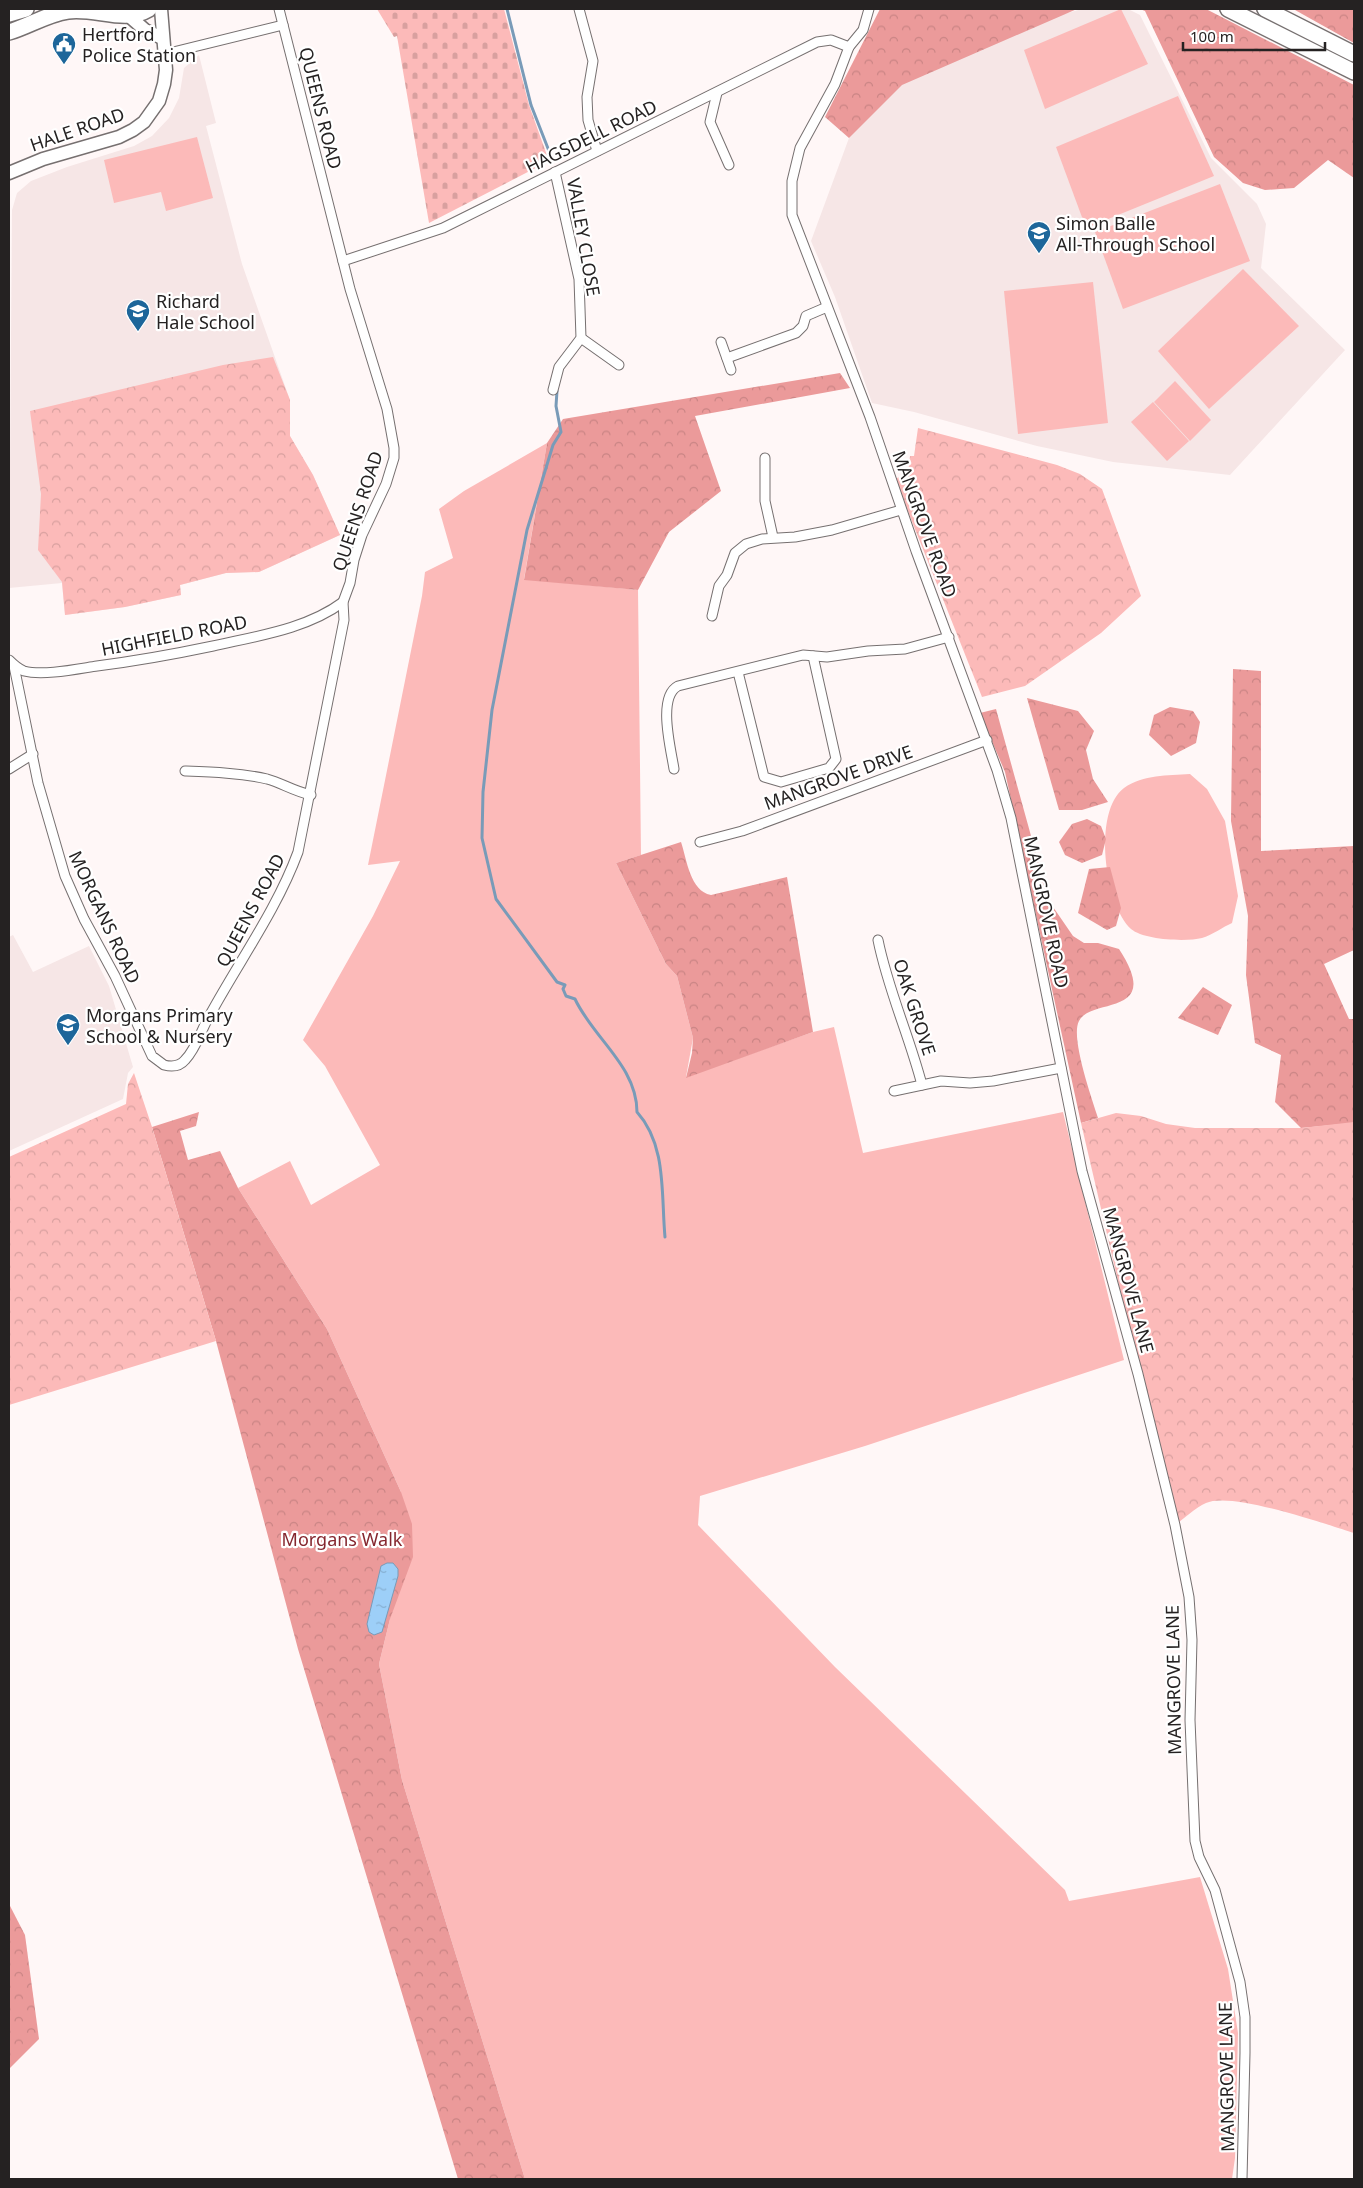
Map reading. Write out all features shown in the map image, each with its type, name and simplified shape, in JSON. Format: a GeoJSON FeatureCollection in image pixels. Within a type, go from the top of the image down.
{"type":"FeatureCollection","features":[{"type":"Feature","properties":{"kind":"highway"},"geometry":{"type":"LineString","coordinates":[[9,14],[26,9]]}},
{"type":"Feature","properties":{"kind":"highway"},"geometry":{"type":"LineString","coordinates":[[9,32],[58,13],[105,11],[129,16],[149,9]]}},
{"type":"Feature","properties":{"kind":"highway"},"geometry":{"type":"LineString","coordinates":[[1228,9],[1354,72]]}},
{"type":"Feature","properties":{"kind":"highway"},"geometry":{"type":"LineString","coordinates":[[1271,10],[1354,54]]}},
{"type":"Feature","properties":{"kind":"main road","name":"HALE ROAD"},"geometry":{"type":"LineString","coordinates":[[9,173],[43,159],[133,130],[148,117],[159,101],[164,84],[165,54],[162,38],[161,9]]}},
{"type":"Feature","properties":{"kind":"main road"},"geometry":{"type":"LineString","coordinates":[[129,16],[144,30],[162,38]]}},
{"type":"Feature","properties":{"kind":"street","name":"QUEENS ROAD"},"geometry":{"type":"LineString","coordinates":[[183,1062],[192,1050],[210,1013],[285,884],[298,852],[311,795],[344,620],[343,602],[350,583],[362,535],[390,472],[394,448],[387,409],[359,323],[279,9]]}},
{"type":"Feature","properties":{"kind":"street"},"geometry":{"type":"LineString","coordinates":[[579,9],[593,62],[587,97],[588,120],[597,151]]}},
{"type":"Feature","properties":{"kind":"street","name":"MANGROVE ROAD"},"geometry":{"type":"LineString","coordinates":[[869,9],[863,30],[849,48],[835,84],[804,140],[795,165],[792,181],[792,215],[870,417],[901,510],[987,740],[1005,797],[1020,856],[1062,1068]]}},
{"type":"Feature","properties":{"kind":"street"},"geometry":{"type":"LineString","coordinates":[[165,54],[284,25]]}},
{"type":"Feature","properties":{"kind":"street","name":"HAGSDELL ROAD"},"geometry":{"type":"LineString","coordinates":[[343,261],[443,228],[822,40],[831,40],[849,48]]}},
{"type":"Feature","properties":{"kind":"street"},"geometry":{"type":"LineString","coordinates":[[717,93],[710,122],[729,165]]}},
{"type":"Feature","properties":{"kind":"street","name":"VALLEY CLOSE"},"geometry":{"type":"LineString","coordinates":[[555,172],[579,279],[581,338]]}},
{"type":"Feature","properties":{"kind":"street"},"geometry":{"type":"LineString","coordinates":[[727,358],[796,333],[803,326],[806,316],[827,306]]}},
{"type":"Feature","properties":{"kind":"street"},"geometry":{"type":"LineString","coordinates":[[553,390],[558,366],[581,338],[618,365]]}},
{"type":"Feature","properties":{"kind":"street"},"geometry":{"type":"LineString","coordinates":[[721,342],[731,370]]}},
{"type":"Feature","properties":{"kind":"street"},"geometry":{"type":"LineString","coordinates":[[765,458],[765,501],[774,537]]}},
{"type":"Feature","properties":{"kind":"street"},"geometry":{"type":"LineString","coordinates":[[712,616],[718,586],[727,575],[735,553],[753,541],[774,537],[796,537],[822,532],[901,510]]}},
{"type":"Feature","properties":{"kind":"street","name":"HIGHFIELD ROAD"},"geometry":{"type":"LineString","coordinates":[[12,663],[24,671],[72,670],[184,652],[246,639],[297,624],[323,614],[343,602]]}},
{"type":"Feature","properties":{"kind":"street"},"geometry":{"type":"LineString","coordinates":[[674,768],[667,723],[669,693],[678,686],[802,655],[826,657],[868,651],[905,649],[949,637]]}},
{"type":"Feature","properties":{"kind":"street"},"geometry":{"type":"LineString","coordinates":[[738,672],[764,776],[781,782],[829,768],[836,759],[813,656]]}},
{"type":"Feature","properties":{"kind":"street","name":"MORGANS ROAD"},"geometry":{"type":"LineString","coordinates":[[12,663],[38,783],[57,852],[84,919],[115,976],[152,1056],[164,1065],[174,1066],[183,1062]]}},
{"type":"Feature","properties":{"kind":"street","name":"MANGROVE DRIVE"},"geometry":{"type":"LineString","coordinates":[[700,842],[742,831],[987,740]]}},
{"type":"Feature","properties":{"kind":"street"},"geometry":{"type":"LineString","coordinates":[[9,769],[33,754]]}},
{"type":"Feature","properties":{"kind":"street"},"geometry":{"type":"LineString","coordinates":[[185,771],[254,776],[271,780],[294,791],[311,795]]}},
{"type":"Feature","properties":{"kind":"street","name":"OAK GROVE"},"geometry":{"type":"LineString","coordinates":[[878,940],[890,991],[904,1027],[922,1084]]}},
{"type":"Feature","properties":{"kind":"street"},"geometry":{"type":"LineString","coordinates":[[894,1091],[949,1080],[970,1083],[987,1082],[1062,1068]]}},
{"type":"Feature","properties":{"kind":"street","name":"MANGROVE LANE"},"geometry":{"type":"LineString","coordinates":[[1062,1068],[1082,1171],[1138,1374],[1175,1525],[1189,1597],[1192,1640],[1190,1720],[1195,1841],[1199,1857],[1215,1890],[1228,1930],[1240,1982],[1245,2017],[1242,2179]]}},
{"type":"Feature","properties":{"kind":"shaded area","name":"Simon Balle All-Through School"},"geometry":{"type":"Polygon","coordinates":[[[1082,9],[1128,9],[1140,15],[1211,158],[1257,204],[1266,224],[1261,268],[1345,350],[1230,475],[1113,462],[1037,446],[914,412],[872,403],[835,297],[811,241],[849,138],[916,54],[1082,9]]]}},
{"type":"Feature","properties":{"kind":"shaded area","name":"Richard Hale School"},"geometry":{"type":"Polygon","coordinates":[[[199,55],[216,123],[206,126],[242,264],[290,400],[290,436],[313,475],[340,535],[259,572],[226,573],[180,585],[181,595],[125,607],[65,615],[62,583],[9,588],[12,210],[17,193],[31,181],[67,167],[134,146],[152,136],[169,118],[179,98],[184,68],[199,55]]]}},
{"type":"Feature","properties":{"kind":"shaded area","name":"Morgans Primary School & Nursery"},"geometry":{"type":"Polygon","coordinates":[[[13,935],[33,972],[89,946],[109,986],[133,1067],[128,1073],[123,1099],[9,1151],[9,937],[13,935]]]}},
{"type":"Feature","properties":{"kind":"green space"},"geometry":{"type":"Polygon","coordinates":[[[377,9],[504,9],[529,105],[549,161],[429,223],[397,36],[394,37],[377,9]]]}},
{"type":"Feature","properties":{"kind":"green space"},"geometry":{"type":"Polygon","coordinates":[[[880,9],[1077,9],[902,85],[849,138],[825,117],[880,9]]]}},
{"type":"Feature","properties":{"kind":"green space"},"geometry":{"type":"Polygon","coordinates":[[[1121,9],[1148,64],[1045,109],[1024,50],[1121,9]]]}},
{"type":"Feature","properties":{"kind":"green space"},"geometry":{"type":"Polygon","coordinates":[[[1140,9],[1206,9],[1354,85],[1354,178],[1328,160],[1294,188],[1265,190],[1243,183],[1214,157],[1145,11],[1140,9]]]}},
{"type":"Feature","properties":{"kind":"green space"},"geometry":{"type":"Polygon","coordinates":[[[1354,9],[1354,43],[1295,10],[1354,9]]]}},
{"type":"Feature","properties":{"kind":"green space"},"geometry":{"type":"Polygon","coordinates":[[[1178,96],[1214,176],[1086,228],[1056,147],[1178,96]]]}},
{"type":"Feature","properties":{"kind":"green space"},"geometry":{"type":"Polygon","coordinates":[[[197,137],[213,198],[166,211],[161,192],[114,203],[104,160],[197,137]]]}},
{"type":"Feature","properties":{"kind":"green space"},"geometry":{"type":"Polygon","coordinates":[[[1220,184],[1250,261],[1123,309],[1095,232],[1220,184]]]}},
{"type":"Feature","properties":{"kind":"green space"},"geometry":{"type":"Polygon","coordinates":[[[1243,269],[1299,326],[1209,409],[1158,351],[1243,269]]]}},
{"type":"Feature","properties":{"kind":"green space"},"geometry":{"type":"Polygon","coordinates":[[[1093,282],[1108,423],[1018,434],[1004,291],[1093,282]]]}},
{"type":"Feature","properties":{"kind":"green space"},"geometry":{"type":"Polygon","coordinates":[[[273,357],[290,400],[290,436],[313,475],[340,535],[259,572],[226,573],[180,585],[181,595],[125,607],[65,615],[62,582],[38,550],[41,494],[30,411],[223,365],[273,357]]]}},
{"type":"Feature","properties":{"kind":"green space"},"geometry":{"type":"Polygon","coordinates":[[[840,373],[850,388],[695,416],[721,491],[669,532],[638,590],[524,580],[547,443],[563,419],[840,373]]]}},
{"type":"Feature","properties":{"kind":"green space"},"geometry":{"type":"Polygon","coordinates":[[[1175,381],[1211,420],[1190,441],[1154,402],[1175,381]]]}},
{"type":"Feature","properties":{"kind":"green space"},"geometry":{"type":"Polygon","coordinates":[[[1153,402],[1189,441],[1167,461],[1131,422],[1153,402]]]}},
{"type":"Feature","properties":{"kind":"green space"},"geometry":{"type":"Polygon","coordinates":[[[918,428],[1057,465],[1080,474],[1102,489],[1141,596],[1101,633],[1025,686],[982,697],[895,479],[908,473],[910,456],[914,456],[918,428]]]}},
{"type":"Feature","properties":{"kind":"green space"},"geometry":{"type":"Polygon","coordinates":[[[547,443],[524,579],[638,590],[641,855],[616,863],[666,964],[677,976],[693,1038],[686,1077],[813,1032],[834,1027],[863,1153],[1063,1112],[1124,1360],[865,1446],[700,1496],[698,1525],[835,1667],[1065,1890],[1069,1901],[1200,1877],[1228,1969],[1238,2033],[1235,2158],[1232,2179],[525,2179],[402,1780],[379,1664],[390,1619],[401,1492],[327,1329],[238,1188],[290,1161],[311,1205],[380,1165],[325,1066],[303,1040],[373,916],[400,861],[368,865],[422,596],[425,572],[453,558],[439,509],[464,491],[547,443]]]}},
{"type":"Feature","properties":{"kind":"green space"},"geometry":{"type":"Polygon","coordinates":[[[1233,669],[1261,671],[1261,851],[1354,846],[1354,950],[1324,964],[1349,1019],[1354,1019],[1354,1123],[1301,1128],[1275,1102],[1281,1055],[1255,1043],[1246,975],[1248,916],[1231,821],[1233,669]]]}},
{"type":"Feature","properties":{"kind":"green space"},"geometry":{"type":"Polygon","coordinates":[[[1027,698],[1078,711],[1094,731],[1086,750],[1093,779],[1108,802],[1082,810],[1059,810],[1027,698]]]}},
{"type":"Feature","properties":{"kind":"green space"},"geometry":{"type":"Polygon","coordinates":[[[1170,707],[1193,711],[1200,722],[1196,743],[1171,756],[1149,735],[1154,715],[1170,707]]]}},
{"type":"Feature","properties":{"kind":"green space"},"geometry":{"type":"Polygon","coordinates":[[[996,709],[1049,901],[1073,936],[1084,943],[1098,943],[1119,949],[1131,971],[1133,986],[1129,996],[1120,1002],[1086,1014],[1079,1021],[1077,1040],[1079,1054],[1098,1118],[1081,1123],[1005,772],[980,713],[996,709]]]}},
{"type":"Feature","properties":{"kind":"green space"},"geometry":{"type":"Polygon","coordinates":[[[1190,774],[1207,789],[1225,821],[1238,896],[1232,923],[1202,938],[1176,940],[1145,936],[1131,929],[1122,917],[1114,900],[1106,858],[1105,837],[1108,817],[1114,800],[1124,788],[1132,783],[1156,776],[1190,774]]]}},
{"type":"Feature","properties":{"kind":"green space"},"geometry":{"type":"Polygon","coordinates":[[[1087,819],[1101,826],[1106,839],[1102,855],[1082,863],[1065,855],[1059,842],[1072,824],[1087,819]]]}},
{"type":"Feature","properties":{"kind":"green space"},"geometry":{"type":"Polygon","coordinates":[[[681,842],[690,874],[698,888],[711,895],[787,877],[813,1032],[686,1078],[692,1053],[693,1038],[677,976],[666,964],[616,863],[681,842]]]}},
{"type":"Feature","properties":{"kind":"green space"},"geometry":{"type":"Polygon","coordinates":[[[1110,867],[1121,908],[1116,926],[1107,930],[1078,913],[1089,869],[1110,867]]]}},
{"type":"Feature","properties":{"kind":"green space"},"geometry":{"type":"Polygon","coordinates":[[[1203,987],[1232,1005],[1218,1035],[1178,1018],[1203,987]]]}},
{"type":"Feature","properties":{"kind":"green space"},"geometry":{"type":"Polygon","coordinates":[[[134,1073],[216,1341],[9,1405],[9,1157],[126,1104],[128,1084],[134,1073]]]}},
{"type":"Feature","properties":{"kind":"green space","name":"Morgans Walk"},"geometry":{"type":"Polygon","coordinates":[[[199,1112],[196,1126],[180,1131],[188,1160],[220,1151],[238,1188],[327,1329],[401,1492],[412,1524],[413,1557],[390,1619],[379,1664],[402,1780],[525,2179],[458,2179],[298,1649],[216,1341],[152,1127],[199,1112]]]}},
{"type":"Feature","properties":{"kind":"green space"},"geometry":{"type":"Polygon","coordinates":[[[1116,1113],[1141,1116],[1166,1124],[1195,1128],[1301,1128],[1354,1122],[1354,1533],[1278,1510],[1236,1501],[1218,1500],[1202,1505],[1175,1525],[1081,1123],[1116,1113]]]}},
{"type":"Feature","properties":{"kind":"green space"},"geometry":{"type":"Polygon","coordinates":[[[9,1904],[25,1935],[39,2039],[9,2069],[9,1904]]]}},
{"type":"Feature","properties":{"kind":"water"},"geometry":{"type":"Polygon","coordinates":[[[393,1563],[398,1569],[398,1576],[382,1632],[374,1635],[369,1632],[367,1624],[381,1566],[393,1563]]]}},
{"type":"Feature","properties":{"kind":"waterway"},"geometry":{"type":"LineString","coordinates":[[507,9],[531,105],[549,151]]}},
{"type":"Feature","properties":{"kind":"waterway"},"geometry":{"type":"LineString","coordinates":[[557,391],[556,406],[561,432],[553,445],[527,530],[492,710],[483,792],[482,838],[496,899],[557,982],[565,985],[563,989],[566,996],[575,999],[592,1027],[613,1053],[630,1080],[637,1112],[647,1125],[658,1155],[661,1171],[665,1237]]}},
{"type":"Feature","properties":{"kind":"place","name":"Hertford Police Station"},"geometry":{"type":"Point","coordinates":[64,65]}},
{"type":"Feature","properties":{"kind":"place","name":"Simon Balle All-Through School"},"geometry":{"type":"Point","coordinates":[1039,254]}},
{"type":"Feature","properties":{"kind":"place","name":"Richard Hale School"},"geometry":{"type":"Point","coordinates":[138,332]}},
{"type":"Feature","properties":{"kind":"place","name":"Morgans Primary School & Nursery"},"geometry":{"type":"Point","coordinates":[68,1046]}}]}
